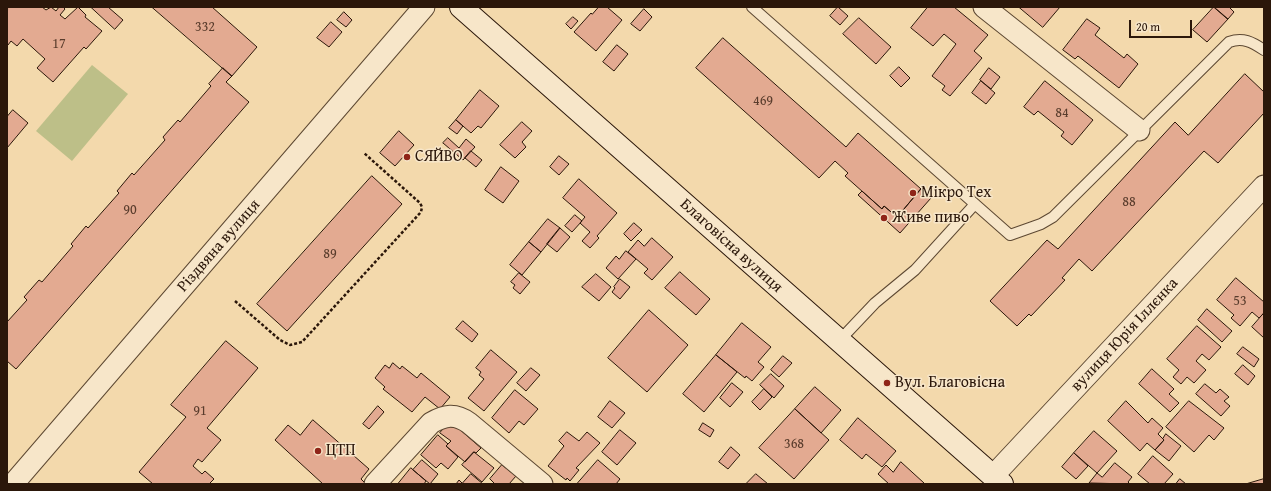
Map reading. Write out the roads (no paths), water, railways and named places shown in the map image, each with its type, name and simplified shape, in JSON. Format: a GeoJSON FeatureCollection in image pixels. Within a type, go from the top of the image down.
{"type":"FeatureCollection","features":[{"type":"Feature","properties":{"kind":"main road","name":"Благовісна вулиця"},"geometry":{"type":"LineString","coordinates":[[461,7],[839,341],[994,481]]}},
{"type":"Feature","properties":{"kind":"street","name":"Різдвяна вулиця"},"geometry":{"type":"LineString","coordinates":[[13,484],[424,7]]}},
{"type":"Feature","properties":{"kind":"street"},"geometry":{"type":"LineString","coordinates":[[984,7],[1139,130]]}},
{"type":"Feature","properties":{"kind":"street","name":"вулиця Юрія Іллєнка"},"geometry":{"type":"LineString","coordinates":[[994,481],[1256,207],[1264,186]]}},
{"type":"Feature","properties":{"kind":"street"},"geometry":{"type":"LineString","coordinates":[[375,484],[431,423],[442,417],[451,415],[458,416],[469,422],[542,484]]}},
{"type":"Feature","properties":{"kind":"lane"},"geometry":{"type":"LineString","coordinates":[[752,7],[1010,235],[1053,217],[1229,42],[1236,40],[1250,41],[1264,50]]}},
{"type":"Feature","properties":{"kind":"lane"},"geometry":{"type":"LineString","coordinates":[[839,341],[875,303],[911,274],[975,204]]}},
{"type":"Feature","properties":{"kind":"place","name":"СЯЙВО"},"geometry":{"type":"Point","coordinates":[407,157]}},
{"type":"Feature","properties":{"kind":"place","name":"Мікро Тех"},"geometry":{"type":"Point","coordinates":[913,193]}},
{"type":"Feature","properties":{"kind":"place","name":"Живе пиво"},"geometry":{"type":"Point","coordinates":[884,218]}},
{"type":"Feature","properties":{"kind":"place","name":"Вул. Благовісна"},"geometry":{"type":"Point","coordinates":[887,383]}},
{"type":"Feature","properties":{"kind":"place","name":"ЦТП"},"geometry":{"type":"Point","coordinates":[318,451]}}]}
